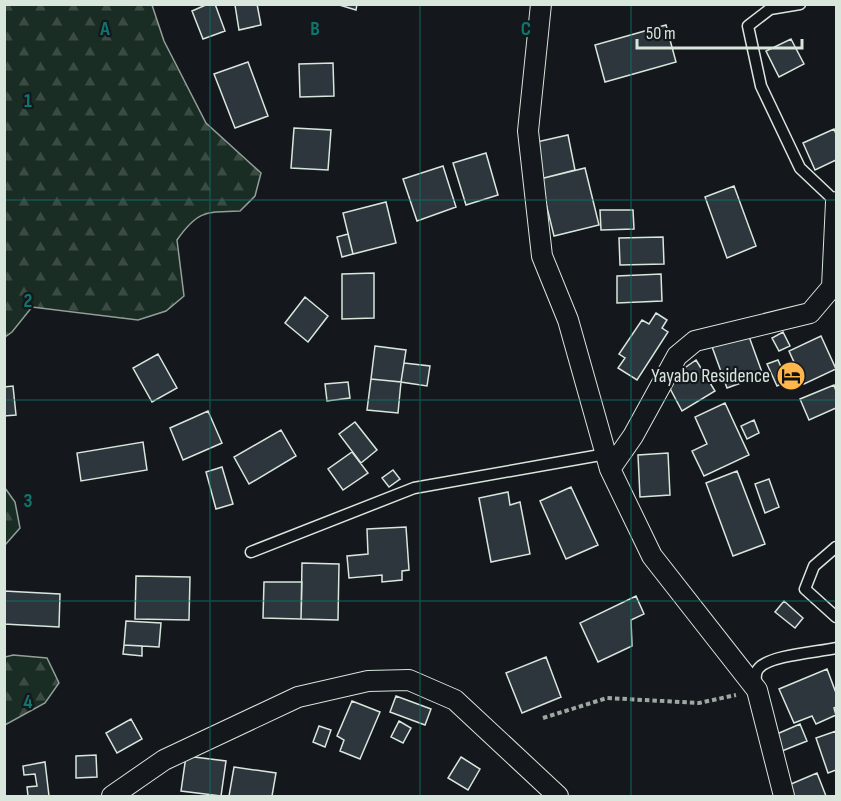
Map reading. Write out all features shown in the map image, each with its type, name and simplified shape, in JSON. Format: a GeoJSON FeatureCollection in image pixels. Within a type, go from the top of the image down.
{"type":"FeatureCollection","features":[{"type":"Feature","properties":{"kind":"street"},"geometry":{"type":"LineString","coordinates":[[541,4],[528,131],[542,256],[568,320],[608,461],[652,556],[757,690],[784,796]]}},
{"type":"Feature","properties":{"kind":"street"},"geometry":{"type":"LineString","coordinates":[[608,461],[633,436],[677,356],[694,340],[810,313],[832,287],[836,202]]}},
{"type":"Feature","properties":{"kind":"street"},"geometry":{"type":"LineString","coordinates":[[112,796],[164,760],[298,697],[368,681],[409,680],[455,700],[558,796]]}},
{"type":"Feature","properties":{"kind":"lane"},"geometry":{"type":"LineString","coordinates":[[800,4],[770,9],[748,26],[761,86],[800,168],[836,202]]}},
{"type":"Feature","properties":{"kind":"lane"},"geometry":{"type":"LineString","coordinates":[[251,552],[414,488],[608,461]]}},
{"type":"Feature","properties":{"kind":"lane"},"geometry":{"type":"LineString","coordinates":[[837,547],[814,566],[805,589],[837,617]]}},
{"type":"Feature","properties":{"kind":"lane"},"geometry":{"type":"LineString","coordinates":[[757,690],[755,677],[758,669],[770,661],[837,648]]}},
{"type":"Feature","properties":{"kind":"path"},"geometry":{"type":"LineString","coordinates":[[543,718],[606,698],[699,703],[757,690]]}},
{"type":"Feature","properties":{"kind":"green space"},"geometry":{"type":"Polygon","coordinates":[[[5,4],[152,5],[164,41],[206,123],[261,173],[255,196],[240,211],[211,213],[197,218],[177,240],[184,296],[166,311],[138,320],[32,307],[12,332],[5,337],[5,4]]]}},
{"type":"Feature","properties":{"kind":"green space"},"geometry":{"type":"Polygon","coordinates":[[[5,488],[15,502],[20,528],[5,545],[5,488]]]}},
{"type":"Feature","properties":{"kind":"green space"},"geometry":{"type":"Polygon","coordinates":[[[13,655],[47,658],[59,683],[45,703],[5,725],[5,657],[13,655]]]}},
{"type":"Feature","properties":{"kind":"building"},"geometry":{"type":"Polygon","coordinates":[[[208,4],[215,4],[225,31],[203,39],[192,11],[208,4]]]}},
{"type":"Feature","properties":{"kind":"building"},"geometry":{"type":"Polygon","coordinates":[[[257,4],[261,25],[239,30],[235,5],[257,4]]]}},
{"type":"Feature","properties":{"kind":"building"},"geometry":{"type":"Polygon","coordinates":[[[336,4],[357,4],[356,10],[336,4]]]}},
{"type":"Feature","properties":{"kind":"building"},"geometry":{"type":"Polygon","coordinates":[[[666,25],[676,62],[605,82],[595,45],[666,25]]]}},
{"type":"Feature","properties":{"kind":"building"},"geometry":{"type":"Polygon","coordinates":[[[791,39],[804,64],[779,77],[766,51],[791,39]]]}},
{"type":"Feature","properties":{"kind":"building"},"geometry":{"type":"Polygon","coordinates":[[[248,62],[268,116],[235,128],[214,74],[248,62]]]}},
{"type":"Feature","properties":{"kind":"building"},"geometry":{"type":"Polygon","coordinates":[[[333,63],[334,96],[300,97],[299,64],[333,63]]]}},
{"type":"Feature","properties":{"kind":"building"},"geometry":{"type":"Polygon","coordinates":[[[294,128],[331,130],[328,170],[291,168],[294,128]]]}},
{"type":"Feature","properties":{"kind":"building"},"geometry":{"type":"Polygon","coordinates":[[[834,129],[836,160],[815,170],[803,143],[834,129]]]}},
{"type":"Feature","properties":{"kind":"building"},"geometry":{"type":"Polygon","coordinates":[[[568,135],[575,170],[540,179],[532,143],[568,135]]]}},
{"type":"Feature","properties":{"kind":"building"},"geometry":{"type":"Polygon","coordinates":[[[486,153],[498,195],[466,205],[453,163],[486,153]]]}},
{"type":"Feature","properties":{"kind":"building"},"geometry":{"type":"Polygon","coordinates":[[[443,166],[456,207],[417,221],[403,179],[443,166]]]}},
{"type":"Feature","properties":{"kind":"building"},"geometry":{"type":"Polygon","coordinates":[[[585,168],[599,225],[554,236],[540,179],[585,168]]]}},
{"type":"Feature","properties":{"kind":"building"},"geometry":{"type":"Polygon","coordinates":[[[734,186],[756,246],[727,258],[705,197],[734,186]]]}},
{"type":"Feature","properties":{"kind":"building"},"geometry":{"type":"Polygon","coordinates":[[[386,202],[396,243],[353,254],[343,213],[386,202]]]}},
{"type":"Feature","properties":{"kind":"building"},"geometry":{"type":"Polygon","coordinates":[[[600,210],[633,210],[634,229],[601,230],[600,210]]]}},
{"type":"Feature","properties":{"kind":"building"},"geometry":{"type":"Polygon","coordinates":[[[348,234],[353,254],[342,257],[337,237],[348,234]]]}},
{"type":"Feature","properties":{"kind":"building"},"geometry":{"type":"Polygon","coordinates":[[[663,237],[664,264],[620,265],[619,238],[663,237]]]}},
{"type":"Feature","properties":{"kind":"building"},"geometry":{"type":"Polygon","coordinates":[[[374,273],[374,318],[342,319],[342,274],[374,273]]]}},
{"type":"Feature","properties":{"kind":"building"},"geometry":{"type":"Polygon","coordinates":[[[661,274],[662,301],[617,303],[617,276],[661,274]]]}},
{"type":"Feature","properties":{"kind":"building"},"geometry":{"type":"Polygon","coordinates":[[[305,297],[328,316],[308,342],[285,323],[305,297]]]}},
{"type":"Feature","properties":{"kind":"building"},"geometry":{"type":"Polygon","coordinates":[[[656,313],[667,320],[662,328],[668,332],[637,380],[618,368],[625,358],[619,354],[642,320],[649,324],[656,313]]]}},
{"type":"Feature","properties":{"kind":"building"},"geometry":{"type":"Polygon","coordinates":[[[747,331],[763,375],[727,388],[711,344],[747,331]]]}},
{"type":"Feature","properties":{"kind":"building"},"geometry":{"type":"Polygon","coordinates":[[[783,332],[790,346],[779,351],[772,338],[783,332]]]}},
{"type":"Feature","properties":{"kind":"building"},"geometry":{"type":"Polygon","coordinates":[[[821,336],[836,369],[804,384],[789,351],[821,336]]]}},
{"type":"Feature","properties":{"kind":"building"},"geometry":{"type":"Polygon","coordinates":[[[375,346],[406,350],[401,382],[371,379],[375,346]]]}},
{"type":"Feature","properties":{"kind":"building"},"geometry":{"type":"Polygon","coordinates":[[[158,354],[177,388],[152,402],[133,368],[158,354]]]}},
{"type":"Feature","properties":{"kind":"building"},"geometry":{"type":"Polygon","coordinates":[[[696,360],[715,391],[682,411],[666,381],[696,360]]]}},
{"type":"Feature","properties":{"kind":"building"},"geometry":{"type":"Polygon","coordinates":[[[778,360],[787,381],[777,386],[767,364],[778,360]]]}},
{"type":"Feature","properties":{"kind":"building"},"geometry":{"type":"Polygon","coordinates":[[[404,363],[430,366],[427,386],[401,382],[404,363]]]}},
{"type":"Feature","properties":{"kind":"building"},"geometry":{"type":"Polygon","coordinates":[[[371,379],[401,382],[398,413],[367,410],[371,379]]]}},
{"type":"Feature","properties":{"kind":"building"},"geometry":{"type":"Polygon","coordinates":[[[348,382],[350,398],[327,401],[325,384],[348,382]]]}},
{"type":"Feature","properties":{"kind":"building"},"geometry":{"type":"Polygon","coordinates":[[[834,385],[836,408],[809,420],[800,399],[834,385]]]}},
{"type":"Feature","properties":{"kind":"building"},"geometry":{"type":"Polygon","coordinates":[[[13,386],[16,415],[4,416],[4,387],[13,386]]]}},
{"type":"Feature","properties":{"kind":"building"},"geometry":{"type":"Polygon","coordinates":[[[725,403],[749,455],[704,476],[692,451],[707,444],[695,417],[725,403]]]}},
{"type":"Feature","properties":{"kind":"building"},"geometry":{"type":"Polygon","coordinates":[[[208,411],[222,443],[183,460],[170,428],[208,411]]]}},
{"type":"Feature","properties":{"kind":"building"},"geometry":{"type":"Polygon","coordinates":[[[754,420],[759,433],[747,439],[741,426],[754,420]]]}},
{"type":"Feature","properties":{"kind":"building"},"geometry":{"type":"Polygon","coordinates":[[[355,422],[377,450],[361,463],[339,434],[355,422]]]}},
{"type":"Feature","properties":{"kind":"building"},"geometry":{"type":"Polygon","coordinates":[[[281,430],[296,456],[249,484],[234,457],[281,430]]]}},
{"type":"Feature","properties":{"kind":"building"},"geometry":{"type":"Polygon","coordinates":[[[143,442],[147,470],[81,481],[77,453],[143,442]]]}},
{"type":"Feature","properties":{"kind":"building"},"geometry":{"type":"Polygon","coordinates":[[[352,452],[368,473],[343,490],[328,469],[352,452]]]}},
{"type":"Feature","properties":{"kind":"building"},"geometry":{"type":"Polygon","coordinates":[[[668,453],[670,495],[640,497],[638,455],[668,453]]]}},
{"type":"Feature","properties":{"kind":"building"},"geometry":{"type":"Polygon","coordinates":[[[222,467],[233,504],[216,509],[206,472],[222,467]]]}},
{"type":"Feature","properties":{"kind":"building"},"geometry":{"type":"Polygon","coordinates":[[[393,470],[400,479],[389,487],[382,478],[393,470]]]}},
{"type":"Feature","properties":{"kind":"building"},"geometry":{"type":"Polygon","coordinates":[[[737,471],[765,544],[733,556],[706,483],[737,471]]]}},
{"type":"Feature","properties":{"kind":"building"},"geometry":{"type":"Polygon","coordinates":[[[769,479],[779,507],[765,513],[755,484],[769,479]]]}},
{"type":"Feature","properties":{"kind":"building"},"geometry":{"type":"Polygon","coordinates":[[[571,487],[598,545],[566,559],[540,501],[571,487]]]}},
{"type":"Feature","properties":{"kind":"building"},"geometry":{"type":"Polygon","coordinates":[[[508,492],[510,505],[520,502],[530,554],[491,562],[479,498],[508,492]]]}},
{"type":"Feature","properties":{"kind":"building"},"geometry":{"type":"Polygon","coordinates":[[[406,527],[409,570],[402,571],[402,580],[382,582],[382,575],[349,578],[347,556],[368,554],[367,529],[406,527]]]}},
{"type":"Feature","properties":{"kind":"building"},"geometry":{"type":"Polygon","coordinates":[[[302,563],[339,564],[338,620],[301,619],[302,563]]]}},
{"type":"Feature","properties":{"kind":"building"},"geometry":{"type":"Polygon","coordinates":[[[136,576],[190,577],[189,620],[135,619],[136,576]]]}},
{"type":"Feature","properties":{"kind":"building"},"geometry":{"type":"Polygon","coordinates":[[[264,582],[302,582],[301,619],[263,618],[264,582]]]}},
{"type":"Feature","properties":{"kind":"building"},"geometry":{"type":"Polygon","coordinates":[[[4,591],[60,594],[59,627],[4,624],[4,591]]]}},
{"type":"Feature","properties":{"kind":"building"},"geometry":{"type":"Polygon","coordinates":[[[636,596],[644,614],[631,620],[632,646],[598,662],[580,623],[636,596]]]}},
{"type":"Feature","properties":{"kind":"building"},"geometry":{"type":"Polygon","coordinates":[[[784,601],[803,618],[795,628],[775,612],[784,601]]]}},
{"type":"Feature","properties":{"kind":"building"},"geometry":{"type":"Polygon","coordinates":[[[126,621],[161,623],[159,647],[124,645],[126,621]]]}},
{"type":"Feature","properties":{"kind":"building"},"geometry":{"type":"Polygon","coordinates":[[[124,645],[142,646],[142,656],[123,654],[124,645]]]}},
{"type":"Feature","properties":{"kind":"building"},"geometry":{"type":"Polygon","coordinates":[[[546,657],[561,697],[522,713],[506,673],[546,657]]]}},
{"type":"Feature","properties":{"kind":"building"},"geometry":{"type":"Polygon","coordinates":[[[827,669],[836,693],[836,707],[834,708],[836,715],[816,724],[812,716],[794,723],[779,689],[827,669]]]}},
{"type":"Feature","properties":{"kind":"building"},"geometry":{"type":"Polygon","coordinates":[[[396,696],[431,709],[425,725],[390,712],[396,696]]]}},
{"type":"Feature","properties":{"kind":"building"},"geometry":{"type":"Polygon","coordinates":[[[352,701],[380,712],[360,759],[340,751],[344,740],[337,736],[352,701]]]}},
{"type":"Feature","properties":{"kind":"building"},"geometry":{"type":"Polygon","coordinates":[[[131,719],[142,739],[117,753],[106,733],[131,719]]]}},
{"type":"Feature","properties":{"kind":"building"},"geometry":{"type":"Polygon","coordinates":[[[399,721],[411,728],[403,743],[391,737],[399,721]]]}},
{"type":"Feature","properties":{"kind":"building"},"geometry":{"type":"Polygon","coordinates":[[[800,724],[807,741],[777,753],[770,737],[800,724]]]}},
{"type":"Feature","properties":{"kind":"building"},"geometry":{"type":"Polygon","coordinates":[[[319,726],[331,730],[325,747],[313,742],[319,726]]]}},
{"type":"Feature","properties":{"kind":"building"},"geometry":{"type":"Polygon","coordinates":[[[836,731],[836,770],[828,773],[816,738],[836,731]]]}},
{"type":"Feature","properties":{"kind":"building"},"geometry":{"type":"Polygon","coordinates":[[[96,755],[97,777],[76,778],[76,756],[96,755]]]}},
{"type":"Feature","properties":{"kind":"building"},"geometry":{"type":"Polygon","coordinates":[[[186,756],[226,761],[221,796],[181,791],[186,756]]]}},
{"type":"Feature","properties":{"kind":"building"},"geometry":{"type":"Polygon","coordinates":[[[461,757],[480,769],[468,790],[448,778],[461,757]]]}},
{"type":"Feature","properties":{"kind":"building"},"geometry":{"type":"Polygon","coordinates":[[[45,762],[49,796],[28,796],[27,787],[37,786],[35,774],[24,775],[23,766],[45,762]]]}},
{"type":"Feature","properties":{"kind":"building"},"geometry":{"type":"Polygon","coordinates":[[[234,767],[276,773],[272,796],[229,796],[234,767]]]}},
{"type":"Feature","properties":{"kind":"building"},"geometry":{"type":"Polygon","coordinates":[[[817,773],[826,796],[788,796],[784,787],[817,773]]]}},
{"type":"Feature","properties":{"kind":"place","name":"Yayabo Residence"},"geometry":{"type":"Point","coordinates":[791,376]}}]}
